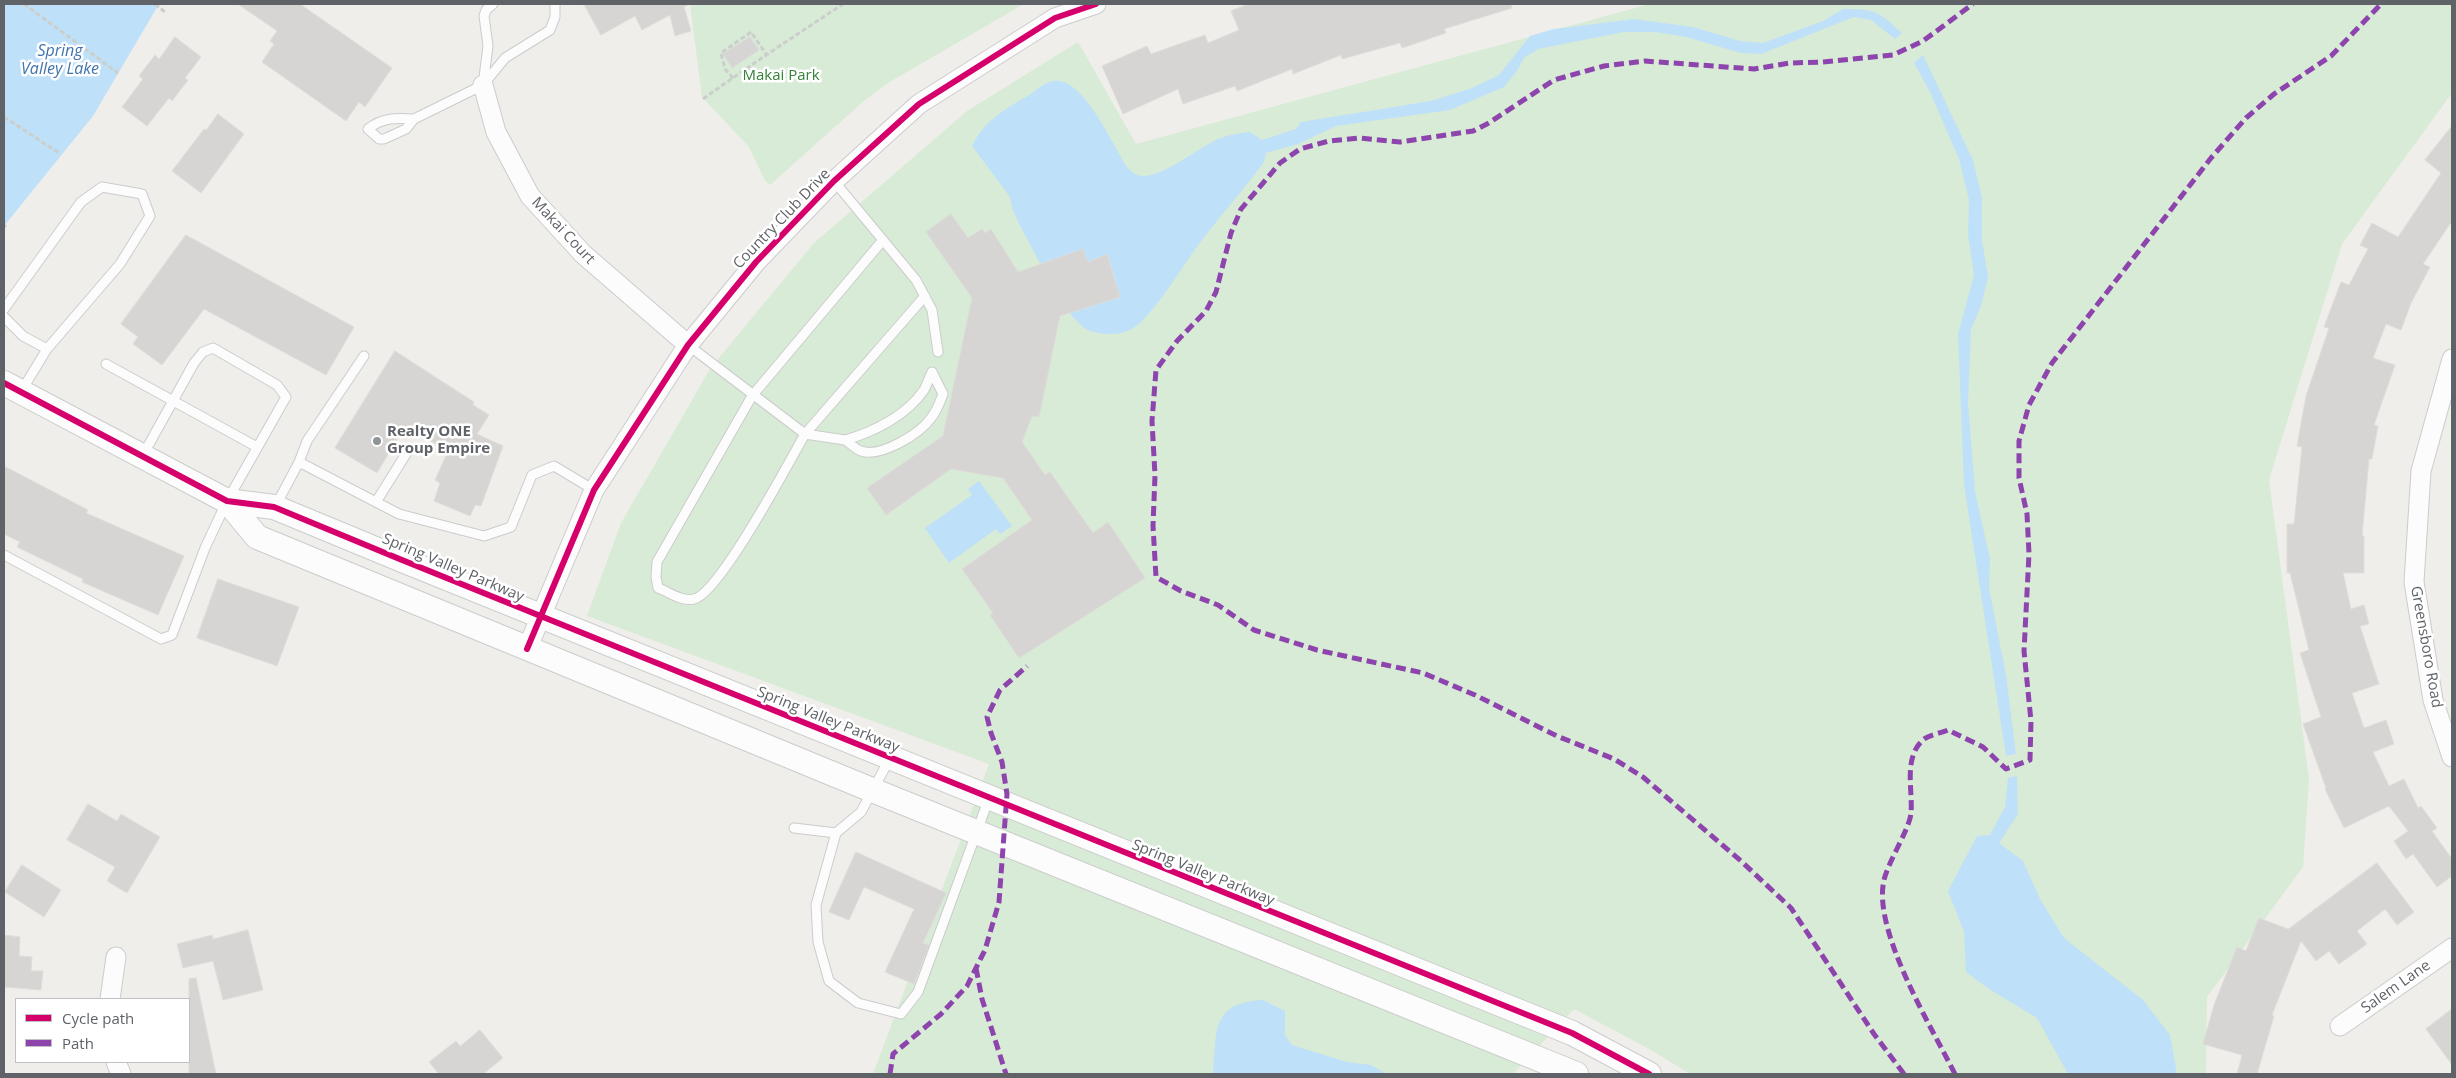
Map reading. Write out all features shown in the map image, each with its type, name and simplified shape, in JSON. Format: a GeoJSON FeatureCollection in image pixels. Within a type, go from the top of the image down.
{"type":"FeatureCollection","features":[{"type":"Feature","properties":{"kind":"street","name":"Country Club Drive"},"geometry":{"type":"LineString","coordinates":[[527,649],[594,490],[688,345],[756,262],[834,181],[919,104],[1055,18],[1096,4]]}},
{"type":"Feature","properties":{"kind":"street","name":"Makai Court"},"geometry":{"type":"LineString","coordinates":[[483,85],[496,132],[530,196],[583,254],[688,345]]}},
{"type":"Feature","properties":{"kind":"street","name":"Greensboro Road"},"geometry":{"type":"LineString","coordinates":[[2452,359],[2421,471],[2414,582],[2433,700],[2452,757]]}},
{"type":"Feature","properties":{"kind":"street","name":"Spring Valley Parkway"},"geometry":{"type":"LineString","coordinates":[[12,387],[227,501],[274,507],[541,618],[890,758],[988,801],[1572,1033],[1649,1074]]}},
{"type":"Feature","properties":{"kind":"street","name":"Spring Valley Parkway"},"geometry":{"type":"LineString","coordinates":[[227,501],[257,537],[872,790],[1576,1074]]}},
{"type":"Feature","properties":{"kind":"street","name":"Salem Lane"},"geometry":{"type":"LineString","coordinates":[[2340,1026],[2452,948]]}},
{"type":"Feature","properties":{"kind":"street"},"geometry":{"type":"LineString","coordinates":[[110,998],[116,956]]}},
{"type":"Feature","properties":{"kind":"lane"},"geometry":{"type":"LineString","coordinates":[[483,85],[488,46],[484,16],[486,10],[493,4]]}},
{"type":"Feature","properties":{"kind":"lane"},"geometry":{"type":"LineString","coordinates":[[414,120],[483,85],[505,58],[550,30],[555,17],[556,4]]}},
{"type":"Feature","properties":{"kind":"lane"},"geometry":{"type":"LineString","coordinates":[[834,181],[916,280],[932,310],[938,352]]}},
{"type":"Feature","properties":{"kind":"lane"},"geometry":{"type":"LineString","coordinates":[[4,309],[81,202],[102,187],[142,194],[150,216],[120,264],[12,387]]}},
{"type":"Feature","properties":{"kind":"lane"},"geometry":{"type":"LineString","coordinates":[[882,240],[752,396],[657,562],[656,577],[658,588],[686,600],[695,599],[705,593],[733,557],[805,434],[924,296]]}},
{"type":"Feature","properties":{"kind":"lane"},"geometry":{"type":"LineString","coordinates":[[4,317],[23,336],[47,349]]}},
{"type":"Feature","properties":{"kind":"lane"},"geometry":{"type":"LineString","coordinates":[[688,345],[752,396],[805,434],[845,440],[862,435],[883,425],[908,407],[924,390],[932,372],[943,394],[931,420],[897,444],[872,453],[860,451],[845,440]]}},
{"type":"Feature","properties":{"kind":"lane"},"geometry":{"type":"LineString","coordinates":[[4,555],[161,639],[172,635],[205,548],[227,501],[286,398],[277,385],[213,348],[203,352],[194,363],[141,457]]}},
{"type":"Feature","properties":{"kind":"lane"},"geometry":{"type":"LineString","coordinates":[[274,507],[299,462],[307,441],[364,356]]}},
{"type":"Feature","properties":{"kind":"lane"},"geometry":{"type":"LineString","coordinates":[[106,364],[172,402],[257,447]]}},
{"type":"Feature","properties":{"kind":"lane"},"geometry":{"type":"LineString","coordinates":[[376,502],[406,454]]}},
{"type":"Feature","properties":{"kind":"lane"},"geometry":{"type":"LineString","coordinates":[[299,462],[399,514],[484,536],[511,527],[532,474],[554,466],[594,490]]}},
{"type":"Feature","properties":{"kind":"lane"},"geometry":{"type":"LineString","coordinates":[[890,758],[861,812],[836,833],[816,906],[818,942],[829,981],[858,1003],[901,1014],[918,992],[988,801]]}},
{"type":"Feature","properties":{"kind":"lane"},"geometry":{"type":"LineString","coordinates":[[794,828],[836,833]]}},
{"type":"Feature","properties":{"kind":"path"},"geometry":{"type":"LineString","coordinates":[[24,4],[118,73]]}},
{"type":"Feature","properties":{"kind":"path"},"geometry":{"type":"LineString","coordinates":[[155,4],[165,12]]}},
{"type":"Feature","properties":{"kind":"path"},"geometry":{"type":"LineString","coordinates":[[703,99],[766,54],[843,4]]}},
{"type":"Feature","properties":{"kind":"path"},"geometry":{"type":"LineString","coordinates":[[733,78],[726,68],[721,53],[738,40],[751,32],[766,54]]}},
{"type":"Feature","properties":{"kind":"path"},"geometry":{"type":"LineString","coordinates":[[4,117],[58,153]]}},
{"type":"Feature","properties":{"kind":"green space","name":"Makai Park"},"geometry":{"type":"Polygon","coordinates":[[[690,4],[1024,4],[888,83],[865,100],[770,185],[765,181],[749,147],[702,97],[690,4]]]}},
{"type":"Feature","properties":{"kind":"green space"},"geometry":{"type":"Polygon","coordinates":[[[1650,4],[2452,4],[2452,93],[2342,244],[2269,480],[2309,779],[2303,867],[2207,997],[2206,1074],[1690,1074],[1651,1050],[1574,1009],[1513,1074],[873,1074],[989,764],[587,616],[621,523],[710,369],[813,244],[967,111],[1078,42],[1136,144],[1650,4]]]}},
{"type":"Feature","properties":{"kind":"water","name":"Spring Valley Lake"},"geometry":{"type":"Polygon","coordinates":[[[4,4],[159,4],[93,116],[4,226],[4,4]]]}},
{"type":"Feature","properties":{"kind":"water"},"geometry":{"type":"Polygon","coordinates":[[[1843,9],[1876,13],[1902,33],[1895,39],[1871,20],[1854,17],[1761,54],[1741,53],[1686,37],[1655,32],[1624,32],[1538,49],[1524,58],[1517,71],[1504,87],[1450,110],[1336,126],[1298,144],[1266,153],[1264,162],[1204,237],[1147,316],[1130,330],[1114,334],[1102,334],[1091,331],[1077,322],[1050,281],[1019,224],[1012,208],[1010,197],[972,146],[982,130],[1009,107],[1046,83],[1054,81],[1065,82],[1076,89],[1086,100],[1127,167],[1138,175],[1151,175],[1170,167],[1216,140],[1229,136],[1250,132],[1262,140],[1296,129],[1301,122],[1431,101],[1472,88],[1499,75],[1530,36],[1554,29],[1634,19],[1693,27],[1740,41],[1763,43],[1823,21],[1843,9]]]}},
{"type":"Feature","properties":{"kind":"water"},"geometry":{"type":"Polygon","coordinates":[[[1923,55],[1973,160],[1982,198],[1982,240],[1988,277],[1981,306],[1971,329],[1968,403],[1975,491],[1990,559],[1989,588],[2006,675],[2016,754],[2006,756],[1964,485],[1958,334],[1974,275],[1968,235],[1969,200],[1959,159],[1930,92],[1914,63],[1923,55]]]}},
{"type":"Feature","properties":{"kind":"water"},"geometry":{"type":"Polygon","coordinates":[[[979,481],[1012,526],[1000,534],[996,529],[949,563],[925,528],[972,495],[968,489],[979,481]]]}},
{"type":"Feature","properties":{"kind":"water"},"geometry":{"type":"Polygon","coordinates":[[[2017,776],[2018,814],[1999,843],[2023,861],[2040,899],[2064,938],[2143,1000],[2170,1035],[2177,1074],[2068,1074],[2037,1018],[1989,989],[1966,972],[1964,932],[1948,891],[1977,836],[1990,835],[2005,807],[2008,778],[2017,776]]]}},
{"type":"Feature","properties":{"kind":"water"},"geometry":{"type":"Polygon","coordinates":[[[1263,1000],[1285,1011],[1285,1035],[1292,1045],[1347,1062],[1371,1065],[1387,1074],[1213,1074],[1217,1032],[1225,1013],[1233,1007],[1246,1002],[1263,1000]]]}},
{"type":"Feature","properties":{"kind":"building"},"geometry":{"type":"Polygon","coordinates":[[[238,4],[300,4],[392,68],[365,107],[359,102],[346,121],[262,62],[274,44],[270,41],[277,31],[238,4]]]}},
{"type":"Feature","properties":{"kind":"building"},"geometry":{"type":"Polygon","coordinates":[[[584,4],[690,4],[684,7],[691,31],[675,36],[670,15],[642,30],[635,16],[601,35],[584,4]]]}},
{"type":"Feature","properties":{"kind":"building"},"geometry":{"type":"Polygon","coordinates":[[[1249,4],[1511,4],[1512,8],[1444,29],[1446,33],[1402,48],[1400,43],[1342,59],[1341,55],[1293,74],[1292,69],[1237,91],[1235,86],[1183,104],[1178,89],[1123,114],[1102,66],[1147,46],[1151,54],[1205,35],[1208,43],[1239,30],[1231,11],[1249,4]]]}},
{"type":"Feature","properties":{"kind":"building"},"geometry":{"type":"Polygon","coordinates":[[[175,37],[201,57],[185,78],[188,80],[172,101],[169,98],[147,126],[122,107],[143,79],[139,76],[155,55],[159,59],[175,37]]]}},
{"type":"Feature","properties":{"kind":"building"},"geometry":{"type":"Polygon","coordinates":[[[750,37],[759,50],[732,68],[723,54],[750,37]]]}},
{"type":"Feature","properties":{"kind":"building"},"geometry":{"type":"Polygon","coordinates":[[[218,114],[244,134],[201,193],[172,171],[218,114]]]}},
{"type":"Feature","properties":{"kind":"building"},"geometry":{"type":"Polygon","coordinates":[[[2452,126],[2452,221],[2423,264],[2430,267],[2411,303],[2401,330],[2386,324],[2373,358],[2395,365],[2374,425],[2378,426],[2372,459],[2369,459],[2362,536],[2364,536],[2364,573],[2343,573],[2351,609],[2364,605],[2369,624],[2360,626],[2379,684],[2352,693],[2364,728],[2386,720],[2394,744],[2373,752],[2389,786],[2404,779],[2418,808],[2421,806],[2437,828],[2432,831],[2452,859],[2452,876],[2437,887],[2413,854],[2406,859],[2394,841],[2408,831],[2389,806],[2344,828],[2325,789],[2303,724],[2321,717],[2300,653],[2309,650],[2290,573],[2287,573],[2287,524],[2294,524],[2302,447],[2297,446],[2306,396],[2329,328],[2324,327],[2341,282],[2349,285],[2368,249],[2360,245],[2372,223],[2398,237],[2441,173],[2425,160],[2452,126]]]}},
{"type":"Feature","properties":{"kind":"building"},"geometry":{"type":"Polygon","coordinates":[[[951,214],[968,238],[982,229],[985,233],[991,229],[1018,272],[1083,249],[1088,262],[1107,254],[1120,297],[1060,316],[1039,417],[1032,416],[1022,442],[1045,475],[1050,472],[1093,533],[1108,522],[1145,578],[1019,658],[990,615],[993,613],[962,569],[1032,520],[1003,478],[951,469],[886,515],[867,488],[943,436],[972,298],[926,232],[951,214]]]}},
{"type":"Feature","properties":{"kind":"building"},"geometry":{"type":"Polygon","coordinates":[[[186,235],[354,327],[326,375],[204,309],[162,365],[133,344],[138,337],[121,324],[186,235]]]}},
{"type":"Feature","properties":{"kind":"building"},"geometry":{"type":"Polygon","coordinates":[[[395,351],[474,402],[473,405],[489,415],[477,434],[503,446],[481,506],[475,505],[470,516],[434,501],[440,483],[435,480],[448,451],[405,426],[377,473],[335,448],[395,351]]]}},
{"type":"Feature","properties":{"kind":"building"},"geometry":{"type":"Polygon","coordinates":[[[4,466],[88,510],[86,513],[184,556],[158,615],[82,582],[83,579],[17,547],[20,542],[4,534],[4,466]]]}},
{"type":"Feature","properties":{"kind":"building"},"geometry":{"type":"Polygon","coordinates":[[[218,579],[299,607],[277,666],[197,638],[218,579]]]}},
{"type":"Feature","properties":{"kind":"building"},"geometry":{"type":"Polygon","coordinates":[[[88,804],[117,821],[121,814],[160,837],[127,893],[107,881],[115,867],[67,840],[88,804]]]}},
{"type":"Feature","properties":{"kind":"building"},"geometry":{"type":"Polygon","coordinates":[[[856,852],[946,893],[923,943],[929,945],[914,984],[885,972],[914,909],[864,887],[849,920],[829,912],[856,852]]]}},
{"type":"Feature","properties":{"kind":"building"},"geometry":{"type":"Polygon","coordinates":[[[2377,863],[2414,912],[2397,925],[2385,909],[2357,931],[2367,944],[2339,964],[2329,951],[2316,961],[2301,941],[2272,1015],[2274,1016],[2257,1074],[2237,1074],[2242,1055],[2203,1044],[2214,1005],[2237,947],[2246,951],[2259,918],[2288,929],[2377,863]]]}},
{"type":"Feature","properties":{"kind":"building"},"geometry":{"type":"Polygon","coordinates":[[[22,865],[61,890],[44,917],[5,892],[22,865]]]}},
{"type":"Feature","properties":{"kind":"building"},"geometry":{"type":"Polygon","coordinates":[[[248,930],[263,990],[223,1000],[213,961],[183,968],[177,944],[212,935],[213,939],[248,930]]]}},
{"type":"Feature","properties":{"kind":"building"},"geometry":{"type":"Polygon","coordinates":[[[4,935],[20,937],[19,956],[32,957],[31,971],[43,971],[41,990],[4,987],[4,935]]]}},
{"type":"Feature","properties":{"kind":"building"},"geometry":{"type":"Polygon","coordinates":[[[196,978],[216,1074],[189,1074],[189,979],[196,978]]]}},
{"type":"Feature","properties":{"kind":"building"},"geometry":{"type":"Polygon","coordinates":[[[2452,1009],[2452,1065],[2426,1029],[2452,1009]]]}},
{"type":"Feature","properties":{"kind":"building"},"geometry":{"type":"Polygon","coordinates":[[[480,1030],[503,1058],[483,1074],[439,1074],[429,1062],[456,1041],[460,1046],[480,1030]]]}},
{"type":"Feature","properties":{"kind":"marked path"},"geometry":{"type":"LineString","coordinates":[[1904,1074],[1874,1034],[1791,908],[1741,861],[1643,777],[1614,759],[1557,736],[1475,695],[1423,673],[1317,650],[1254,630],[1218,605],[1181,591],[1156,577],[1153,526],[1155,475],[1152,421],[1156,370],[1177,341],[1206,311],[1216,292],[1231,233],[1241,209],[1280,163],[1300,149],[1329,141],[1360,138],[1400,142],[1473,131],[1487,124],[1554,80],[1604,66],[1645,61],[1754,69],[1790,63],[1823,62],[1893,55],[1923,41],[1973,4]]}},
{"type":"Feature","properties":{"kind":"marked path"},"geometry":{"type":"LineString","coordinates":[[1955,1074],[1919,1006],[1895,951],[1887,925],[1883,901],[1884,880],[1910,819],[1911,765],[1917,747],[1925,738],[1948,730],[1983,747],[2006,769],[2030,760],[2031,721],[2024,651],[2029,554],[2027,514],[2019,478],[2019,441],[2029,405],[2052,363],[2211,158],[2246,118],[2274,94],[2331,56],[2381,4]]}},
{"type":"Feature","properties":{"kind":"marked path"},"geometry":{"type":"LineString","coordinates":[[890,1074],[893,1054],[941,1014],[967,986],[985,950],[999,902],[1007,794],[1002,762],[987,717],[1000,690],[1027,666]]}},
{"type":"Feature","properties":{"kind":"marked path"},"geometry":{"type":"LineString","coordinates":[[976,968],[982,999],[1006,1074]]}},
{"type":"Feature","properties":{"kind":"cycle path"},"geometry":{"type":"LineString","coordinates":[[527,649],[594,490],[688,345],[756,262],[834,181],[919,104],[1055,18],[1096,4]]}},
{"type":"Feature","properties":{"kind":"cycle path"},"geometry":{"type":"LineString","coordinates":[[4,383],[227,501],[274,507],[922,772],[1572,1033],[1649,1074]]}},
{"type":"Feature","properties":{"kind":"place","name":"Realty ONE Group Empire"},"geometry":{"type":"Point","coordinates":[377,441]}}]}
